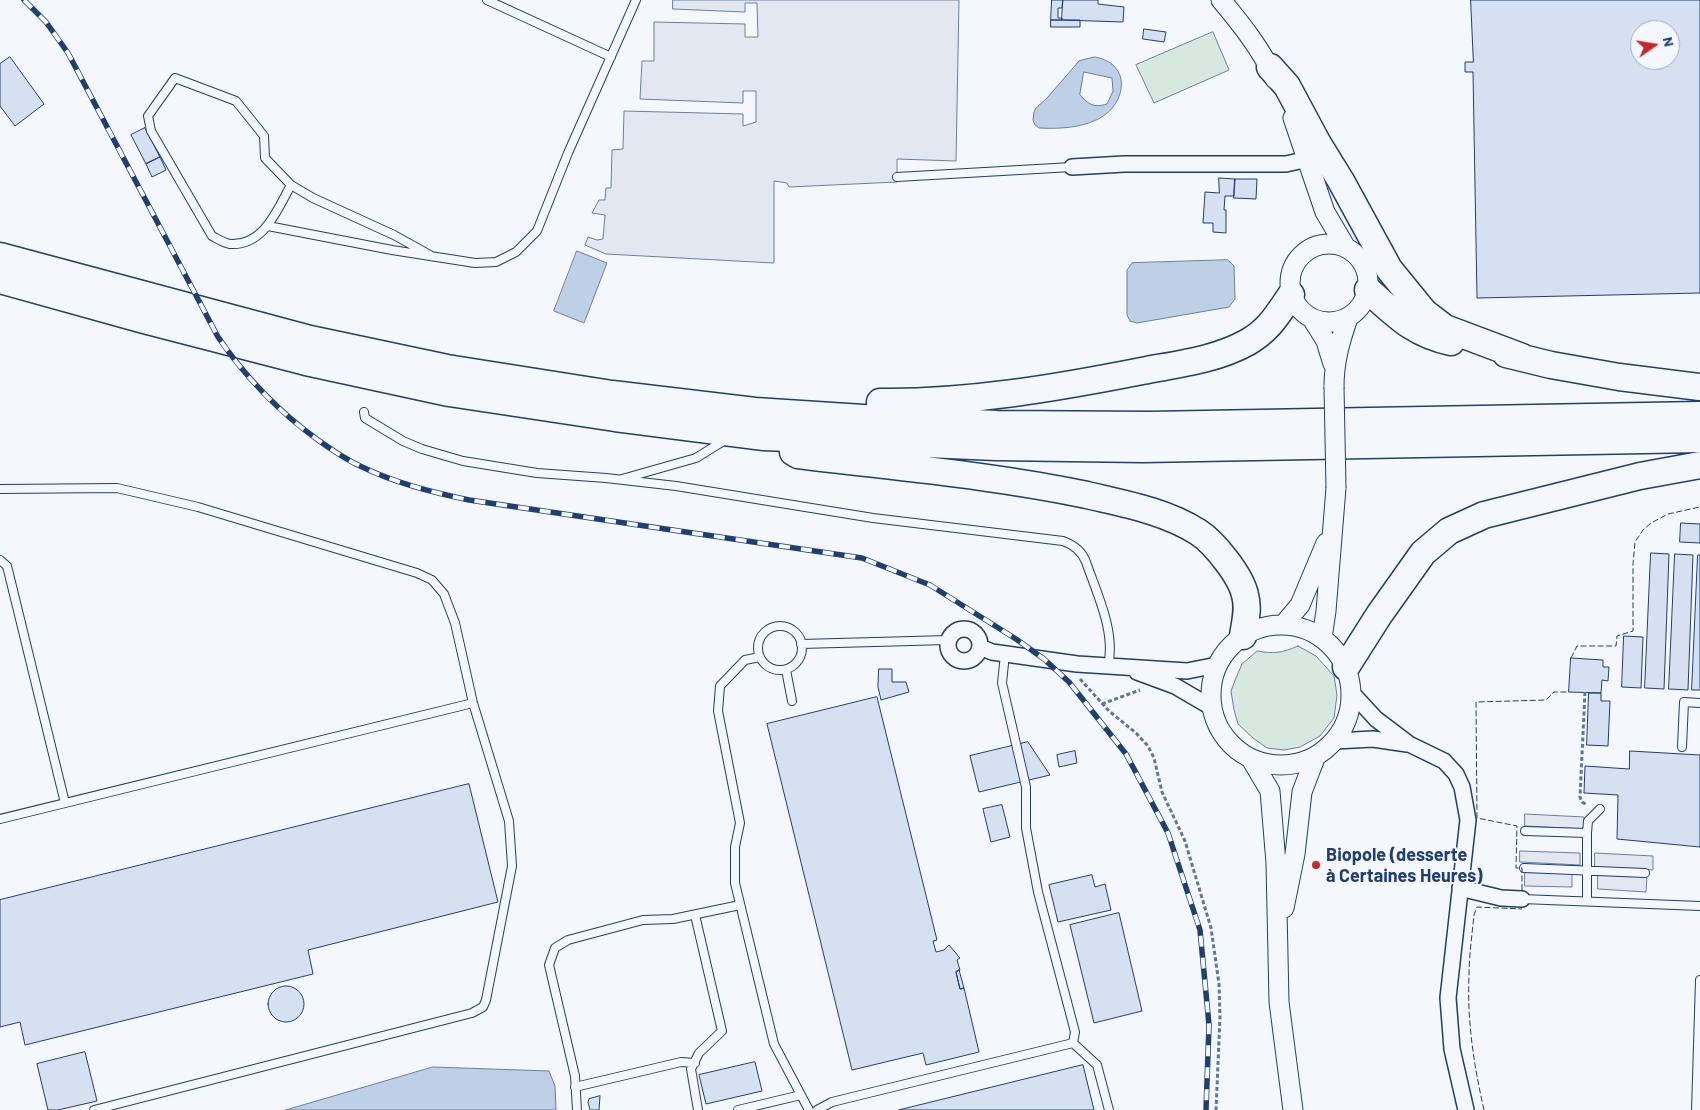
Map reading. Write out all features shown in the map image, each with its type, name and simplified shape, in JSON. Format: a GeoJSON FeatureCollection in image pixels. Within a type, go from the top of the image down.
{"type":"FeatureCollection","features":[{"type":"Feature","properties":{"kind":"highway"},"geometry":{"type":"LineString","coordinates":[[1270,68],[1287,86],[1389,269],[1424,312],[1445,328],[1522,357]]}},
{"type":"Feature","properties":{"kind":"highway"},"geometry":{"type":"LineString","coordinates":[[0,256],[310,339],[437,366],[612,394],[755,410],[863,418],[997,424],[1150,425],[1700,415]]}},
{"type":"Feature","properties":{"kind":"highway"},"geometry":{"type":"LineString","coordinates":[[0,280],[306,362],[449,393],[615,418],[764,437],[996,447],[1142,449],[1700,439]]}},
{"type":"Feature","properties":{"kind":"highway"},"geometry":{"type":"LineString","coordinates":[[1368,290],[1402,321],[1425,335],[1551,365],[1619,377],[1700,387]]}},
{"type":"Feature","properties":{"kind":"highway"},"geometry":{"type":"LineString","coordinates":[[755,410],[790,399],[911,402],[1034,391],[1187,362],[1224,353],[1248,341],[1269,327],[1291,295]]}},
{"type":"Feature","properties":{"kind":"highway"},"geometry":{"type":"LineString","coordinates":[[764,437],[798,455],[1045,486],[1119,502],[1168,516],[1199,533],[1220,553],[1239,578],[1245,595],[1247,613],[1243,636]]}},
{"type":"Feature","properties":{"kind":"highway"},"geometry":{"type":"LineString","coordinates":[[1346,667],[1378,615],[1423,553],[1449,531],[1484,515],[1640,476],[1700,465]]}},
{"type":"Feature","properties":{"kind":"street"},"geometry":{"type":"LineString","coordinates":[[1221,0],[1265,57],[1292,114],[1325,212],[1345,246],[1359,257],[1367,272],[1368,290],[1361,306],[1348,318],[1330,323],[1313,320]]}},
{"type":"Feature","properties":{"kind":"street"},"geometry":{"type":"LineString","coordinates":[[1072,167],[1124,164],[1286,164],[1308,159]]}},
{"type":"Feature","properties":{"kind":"street"},"geometry":{"type":"LineString","coordinates":[[1325,212],[1319,232],[1310,247],[1296,260],[1289,277],[1291,295],[1300,310],[1313,320],[1326,341],[1334,368]]}},
{"type":"Feature","properties":{"kind":"street"},"geometry":{"type":"LineString","coordinates":[[1310,247],[1328,243],[1345,246]]}},
{"type":"Feature","properties":{"kind":"street"},"geometry":{"type":"LineString","coordinates":[[1322,638],[1336,488],[1334,368],[1348,318]]}},
{"type":"Feature","properties":{"kind":"street"},"geometry":{"type":"LineString","coordinates":[[1284,624],[1300,605],[1333,528]]}},
{"type":"Feature","properties":{"kind":"street"},"geometry":{"type":"LineString","coordinates":[[1284,624],[1304,628],[1322,638],[1336,651],[1346,667],[1352,693],[1348,719],[1335,741],[1315,758],[1294,765],[1272,766],[1251,760],[1236,750],[1224,738],[1216,723],[1211,706],[1210,692],[1217,665],[1228,649],[1243,636],[1262,627],[1284,624]]}},
{"type":"Feature","properties":{"kind":"street"},"geometry":{"type":"LineString","coordinates":[[959,630],[967,630],[974,633],[979,639],[980,647],[977,654],[971,660],[964,662],[956,660],[951,655],[948,648],[948,640],[959,630]]}},
{"type":"Feature","properties":{"kind":"street"},"geometry":{"type":"LineString","coordinates":[[980,647],[992,652],[1077,664],[1187,671],[1217,665]]}},
{"type":"Feature","properties":{"kind":"street"},"geometry":{"type":"LineString","coordinates":[[1124,667],[1175,686],[1211,706]]}},
{"type":"Feature","properties":{"kind":"street"},"geometry":{"type":"LineString","coordinates":[[1352,693],[1376,718],[1409,744],[1444,761],[1456,774],[1462,787],[1468,820],[1448,998],[1452,1049],[1466,1110]]}},
{"type":"Feature","properties":{"kind":"street"},"geometry":{"type":"LineString","coordinates":[[1335,741],[1373,739],[1409,744]]}},
{"type":"Feature","properties":{"kind":"street"},"geometry":{"type":"LineString","coordinates":[[1277,945],[1295,854],[1302,792],[1315,758]]}},
{"type":"Feature","properties":{"kind":"street"},"geometry":{"type":"LineString","coordinates":[[1251,760],[1270,791],[1276,863],[1279,1002],[1293,1110]]}},
{"type":"Feature","properties":{"kind":"street"},"geometry":{"type":"LineString","coordinates":[[1460,888],[1500,898],[1522,899]]}},
{"type":"Feature","properties":{"kind":"lane"},"geometry":{"type":"LineString","coordinates":[[487,0],[611,57]]}},
{"type":"Feature","properties":{"kind":"lane"},"geometry":{"type":"LineString","coordinates":[[268,226],[392,250],[475,263],[496,262],[516,252],[537,231],[568,153],[636,0]]}},
{"type":"Feature","properties":{"kind":"lane"},"geometry":{"type":"LineString","coordinates":[[291,185],[268,226],[249,242],[229,244],[212,236],[151,130],[148,116],[175,78],[236,101],[264,136],[265,158],[291,185],[313,198],[394,235],[430,255]]}},
{"type":"Feature","properties":{"kind":"lane"},"geometry":{"type":"LineString","coordinates":[[897,177],[1072,167]]}},
{"type":"Feature","properties":{"kind":"lane"},"geometry":{"type":"LineString","coordinates":[[364,412],[365,418],[403,441],[442,456],[463,461],[537,473],[685,488],[873,518],[1069,543],[1076,547],[1084,556],[1110,634],[1111,649],[1108,666]]}},
{"type":"Feature","properties":{"kind":"lane"},"geometry":{"type":"LineString","coordinates":[[619,480],[696,458],[736,433]]}},
{"type":"Feature","properties":{"kind":"lane"},"geometry":{"type":"LineString","coordinates":[[0,489],[117,488],[198,507],[417,573],[432,580],[444,594],[455,623],[473,703],[509,821],[512,866],[486,1000],[483,1007],[472,1013],[94,1110]]}},
{"type":"Feature","properties":{"kind":"lane"},"geometry":{"type":"LineString","coordinates":[[0,560],[7,566],[10,574],[65,803]]}},
{"type":"Feature","properties":{"kind":"lane"},"geometry":{"type":"LineString","coordinates":[[778,626],[788,628],[797,634],[801,644],[801,655],[795,664],[786,670],[776,670],[766,666],[760,657],[758,647],[761,637],[768,630],[778,626]]}},
{"type":"Feature","properties":{"kind":"lane"},"geometry":{"type":"LineString","coordinates":[[801,644],[948,640]]}},
{"type":"Feature","properties":{"kind":"lane"},"geometry":{"type":"LineString","coordinates":[[1005,654],[1002,683],[1026,787],[1026,828],[1038,892],[1076,1032],[1073,1043]]}},
{"type":"Feature","properties":{"kind":"lane"},"geometry":{"type":"LineString","coordinates":[[760,657],[745,660],[720,686],[718,711],[740,823],[735,847],[735,883],[774,1044],[810,1110]]}},
{"type":"Feature","properties":{"kind":"lane"},"geometry":{"type":"LineString","coordinates":[[786,670],[792,701]]}},
{"type":"Feature","properties":{"kind":"lane"},"geometry":{"type":"LineString","coordinates":[[1682,746],[1684,702],[1700,703]]}},
{"type":"Feature","properties":{"kind":"lane"},"geometry":{"type":"LineString","coordinates":[[0,819],[473,703]]}},
{"type":"Feature","properties":{"kind":"lane"},"geometry":{"type":"LineString","coordinates":[[1587,901],[1588,821],[1600,809]]}},
{"type":"Feature","properties":{"kind":"lane"},"geometry":{"type":"LineString","coordinates":[[1525,831],[1587,834]]}},
{"type":"Feature","properties":{"kind":"lane"},"geometry":{"type":"LineString","coordinates":[[1524,868],[1645,873]]}},
{"type":"Feature","properties":{"kind":"lane"},"geometry":{"type":"LineString","coordinates":[[1522,899],[1700,906]]}},
{"type":"Feature","properties":{"kind":"lane"},"geometry":{"type":"LineString","coordinates":[[577,1110],[574,1076],[550,965],[555,948],[568,940],[642,920],[674,919],[740,905]]}},
{"type":"Feature","properties":{"kind":"lane"},"geometry":{"type":"LineString","coordinates":[[695,914],[722,1031],[699,1053],[691,1069],[698,1110]]}},
{"type":"Feature","properties":{"kind":"lane"},"geometry":{"type":"LineString","coordinates":[[1696,1110],[1700,980]]}},
{"type":"Feature","properties":{"kind":"lane"},"geometry":{"type":"LineString","coordinates":[[817,1110],[832,1102],[1073,1043]]}},
{"type":"Feature","properties":{"kind":"lane"},"geometry":{"type":"LineString","coordinates":[[1073,1043],[1097,1065],[1109,1110]]}},
{"type":"Feature","properties":{"kind":"lane"},"geometry":{"type":"LineString","coordinates":[[575,1087],[681,1062],[695,1062]]}},
{"type":"Feature","properties":{"kind":"lane"},"geometry":{"type":"LineString","coordinates":[[738,1110],[771,1106],[802,1095]]}},
{"type":"Feature","properties":{"kind":"path"},"geometry":{"type":"LineString","coordinates":[[1077,664],[1074,672],[1109,712],[1136,733],[1148,746],[1154,758],[1162,792],[1185,841],[1211,928],[1218,984],[1220,1017],[1216,1110]]}},
{"type":"Feature","properties":{"kind":"path"},"geometry":{"type":"LineString","coordinates":[[1102,704],[1144,689]]}},
{"type":"Feature","properties":{"kind":"path"},"geometry":{"type":"LineString","coordinates":[[1585,692],[1580,797],[1582,802],[1590,806]]}},
{"type":"Feature","properties":{"kind":"shaded area"},"geometry":{"type":"Polygon","coordinates":[[[673,0],[959,0],[956,161],[897,159],[897,182],[789,187],[787,183],[774,181],[774,263],[606,254],[585,245],[588,237],[597,240],[603,239],[605,215],[592,213],[599,200],[605,200],[606,188],[611,188],[612,150],[623,149],[624,111],[743,114],[743,126],[756,122],[756,91],[743,91],[743,103],[640,99],[642,61],[654,61],[654,22],[745,24],[745,37],[758,37],[757,3],[745,3],[745,12],[673,9],[673,0]]]}},
{"type":"Feature","properties":{"kind":"shaded area"},"geometry":{"type":"Polygon","coordinates":[[[1213,32],[1229,70],[1154,103],[1136,65],[1213,32]]]}},
{"type":"Feature","properties":{"kind":"shaded area"},"geometry":{"type":"Polygon","coordinates":[[[1298,646],[1316,656],[1334,676],[1337,695],[1334,718],[1320,736],[1300,747],[1284,750],[1267,748],[1238,724],[1231,691],[1242,664],[1257,651],[1278,652],[1298,646]]]}},
{"type":"Feature","properties":{"kind":"shaded area"},"geometry":{"type":"Polygon","coordinates":[[[1525,814],[1584,817],[1584,829],[1525,826],[1525,814]]]}},
{"type":"Feature","properties":{"kind":"shaded area"},"geometry":{"type":"Polygon","coordinates":[[[1520,851],[1580,853],[1580,865],[1520,862],[1520,851]]]}},
{"type":"Feature","properties":{"kind":"shaded area"},"geometry":{"type":"Polygon","coordinates":[[[1595,853],[1653,856],[1653,870],[1595,867],[1595,853]]]}},
{"type":"Feature","properties":{"kind":"shaded area"},"geometry":{"type":"Polygon","coordinates":[[[1525,871],[1572,873],[1572,887],[1525,886],[1525,871]]]}},
{"type":"Feature","properties":{"kind":"shaded area"},"geometry":{"type":"Polygon","coordinates":[[[1598,874],[1647,876],[1646,892],[1598,889],[1598,874]]]}},
{"type":"Feature","properties":{"kind":"water"},"geometry":{"type":"Polygon","coordinates":[[[1095,57],[1107,61],[1116,68],[1121,86],[1114,106],[1106,114],[1083,125],[1039,128],[1033,120],[1036,108],[1079,61],[1095,57]],[[1084,72],[1080,95],[1092,105],[1107,104],[1113,91],[1112,78],[1084,72]]]}},
{"type":"Feature","properties":{"kind":"water"},"geometry":{"type":"Polygon","coordinates":[[[577,251],[607,263],[584,323],[554,311],[577,251]]]}},
{"type":"Feature","properties":{"kind":"water"},"geometry":{"type":"Polygon","coordinates":[[[1228,260],[1234,266],[1235,299],[1229,307],[1137,323],[1130,321],[1127,315],[1127,270],[1132,263],[1228,260]]]}},
{"type":"Feature","properties":{"kind":"water"},"geometry":{"type":"Polygon","coordinates":[[[433,1067],[549,1071],[555,1086],[556,1110],[286,1110],[433,1067]]]}},
{"type":"Feature","properties":{"kind":"building"},"geometry":{"type":"Polygon","coordinates":[[[1052,0],[1063,0],[1062,8],[1058,8],[1058,18],[1062,18],[1062,20],[1051,20],[1052,0]]]}},
{"type":"Feature","properties":{"kind":"building"},"geometry":{"type":"Polygon","coordinates":[[[1063,0],[1098,0],[1098,4],[1124,7],[1123,22],[1062,20],[1063,0]]]}},
{"type":"Feature","properties":{"kind":"building"},"geometry":{"type":"Polygon","coordinates":[[[1471,0],[1700,0],[1700,293],[1477,298],[1473,72],[1465,72],[1465,62],[1473,62],[1471,0]]]}},
{"type":"Feature","properties":{"kind":"building"},"geometry":{"type":"Polygon","coordinates":[[[1051,20],[1080,20],[1080,27],[1051,27],[1051,20]]]}},
{"type":"Feature","properties":{"kind":"building"},"geometry":{"type":"Polygon","coordinates":[[[1144,29],[1166,32],[1164,42],[1143,39],[1144,29]]]}},
{"type":"Feature","properties":{"kind":"building"},"geometry":{"type":"Polygon","coordinates":[[[10,57],[44,104],[15,126],[0,106],[0,64],[10,57]]]}},
{"type":"Feature","properties":{"kind":"building"},"geometry":{"type":"Polygon","coordinates":[[[145,128],[160,157],[146,164],[131,135],[145,128]]]}},
{"type":"Feature","properties":{"kind":"building"},"geometry":{"type":"Polygon","coordinates":[[[160,157],[166,170],[152,177],[146,164],[160,157]]]}},
{"type":"Feature","properties":{"kind":"building"},"geometry":{"type":"Polygon","coordinates":[[[1219,178],[1235,179],[1234,196],[1225,196],[1226,233],[1213,232],[1213,223],[1203,223],[1205,192],[1219,193],[1219,178]]]}},
{"type":"Feature","properties":{"kind":"building"},"geometry":{"type":"Polygon","coordinates":[[[1235,179],[1257,179],[1256,199],[1234,198],[1235,179]]]}},
{"type":"Feature","properties":{"kind":"building"},"geometry":{"type":"Polygon","coordinates":[[[1681,523],[1700,524],[1700,543],[1680,542],[1681,523]]]}},
{"type":"Feature","properties":{"kind":"building"},"geometry":{"type":"Polygon","coordinates":[[[1651,553],[1669,554],[1664,689],[1645,688],[1651,553]]]}},
{"type":"Feature","properties":{"kind":"building"},"geometry":{"type":"Polygon","coordinates":[[[1675,554],[1693,555],[1688,690],[1669,689],[1675,554]]]}},
{"type":"Feature","properties":{"kind":"building"},"geometry":{"type":"Polygon","coordinates":[[[1698,555],[1700,555],[1700,690],[1692,690],[1698,555]]]}},
{"type":"Feature","properties":{"kind":"building"},"geometry":{"type":"Polygon","coordinates":[[[1624,636],[1643,637],[1641,688],[1622,687],[1624,636]]]}},
{"type":"Feature","properties":{"kind":"building"},"geometry":{"type":"Polygon","coordinates":[[[1571,658],[1603,660],[1603,667],[1609,667],[1608,681],[1602,680],[1601,693],[1569,692],[1571,658]]]}},
{"type":"Feature","properties":{"kind":"building"},"geometry":{"type":"Polygon","coordinates":[[[879,669],[892,669],[892,682],[906,682],[909,692],[881,700],[878,687],[879,669]]]}},
{"type":"Feature","properties":{"kind":"building"},"geometry":{"type":"Polygon","coordinates":[[[1589,693],[1601,693],[1601,701],[1610,701],[1608,746],[1587,745],[1589,693]]]}},
{"type":"Feature","properties":{"kind":"building"},"geometry":{"type":"Polygon","coordinates":[[[877,697],[937,940],[933,941],[936,952],[944,950],[949,945],[960,958],[957,960],[960,970],[956,972],[960,989],[964,988],[979,1052],[926,1065],[923,1053],[852,1070],[767,724],[877,697]]]}},
{"type":"Feature","properties":{"kind":"building"},"geometry":{"type":"Polygon","coordinates":[[[1028,742],[1050,775],[979,792],[970,756],[1028,742]]]}},
{"type":"Feature","properties":{"kind":"building"},"geometry":{"type":"Polygon","coordinates":[[[1075,751],[1077,763],[1059,767],[1057,755],[1075,751]]]}},
{"type":"Feature","properties":{"kind":"building"},"geometry":{"type":"Polygon","coordinates":[[[1630,751],[1700,755],[1700,847],[1617,839],[1618,795],[1584,793],[1585,766],[1629,769],[1630,751]]]}},
{"type":"Feature","properties":{"kind":"building"},"geometry":{"type":"Polygon","coordinates":[[[469,784],[498,902],[308,950],[313,974],[25,1045],[20,1022],[0,1027],[0,900],[469,784]]]}},
{"type":"Feature","properties":{"kind":"building"},"geometry":{"type":"Polygon","coordinates":[[[1002,805],[1010,837],[991,842],[983,809],[1002,805]]]}},
{"type":"Feature","properties":{"kind":"building"},"geometry":{"type":"Polygon","coordinates":[[[1092,875],[1095,887],[1105,884],[1111,910],[1058,922],[1049,885],[1092,875]]]}},
{"type":"Feature","properties":{"kind":"building"},"geometry":{"type":"Polygon","coordinates":[[[1119,913],[1142,1011],[1094,1023],[1070,925],[1119,913]]]}},
{"type":"Feature","properties":{"kind":"building"},"geometry":{"type":"Polygon","coordinates":[[[959,970],[964,988],[960,989],[956,972],[959,970]]]}},
{"type":"Feature","properties":{"kind":"building"},"geometry":{"type":"Polygon","coordinates":[[[286,986],[293,987],[299,991],[303,997],[303,1011],[299,1017],[293,1021],[286,1022],[279,1021],[273,1017],[269,1011],[268,1004],[269,997],[273,991],[279,987],[286,986]]]}},
{"type":"Feature","properties":{"kind":"building"},"geometry":{"type":"Polygon","coordinates":[[[85,1052],[97,1101],[58,1110],[48,1110],[37,1064],[85,1052]]]}},
{"type":"Feature","properties":{"kind":"building"},"geometry":{"type":"Polygon","coordinates":[[[755,1062],[762,1091],[706,1104],[699,1075],[755,1062]]]}},
{"type":"Feature","properties":{"kind":"building"},"geometry":{"type":"Polygon","coordinates":[[[1083,1065],[1094,1110],[899,1110],[1083,1065]]]}},
{"type":"Feature","properties":{"kind":"building"},"geometry":{"type":"Polygon","coordinates":[[[600,1096],[599,1110],[590,1110],[589,1099],[600,1096]]]}},
{"type":"Feature","properties":{"kind":"railway"},"geometry":{"type":"LineString","coordinates":[[24,0],[46,22],[68,53],[218,337],[251,380],[276,405],[303,429],[333,451],[354,463],[386,477],[427,490],[469,500],[862,558],[930,585],[1016,639],[1044,659],[1069,682],[1126,754],[1168,833],[1200,930],[1209,1025],[1206,1110]]}},
{"type":"Feature","properties":{"kind":"fence"},"geometry":{"type":"LineString","coordinates":[[1571,658],[1577,646],[1616,646],[1617,636],[1633,631],[1633,564],[1635,542],[1643,530],[1651,523],[1668,514],[1700,507]]}},
{"type":"Feature","properties":{"kind":"fence"},"geometry":{"type":"LineString","coordinates":[[1522,890],[1522,868],[1516,868],[1517,826],[1477,818],[1476,702],[1546,700],[1554,692],[1569,692]]}},
{"type":"Feature","properties":{"kind":"fence"},"geometry":{"type":"LineString","coordinates":[[1484,1110],[1474,1060],[1469,1010],[1470,961],[1474,915],[1477,907],[1522,909]]}},
{"type":"Feature","properties":{"kind":"place","name":"Biopole (desserte à Certaines Heures)"},"geometry":{"type":"Point","coordinates":[1316,865]}}]}
